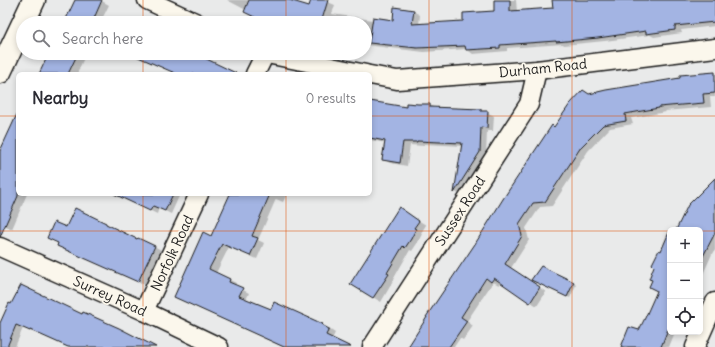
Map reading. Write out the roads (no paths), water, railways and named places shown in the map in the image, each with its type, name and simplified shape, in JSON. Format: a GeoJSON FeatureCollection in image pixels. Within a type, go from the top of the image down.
{"type":"FeatureCollection","features":[{"type":"Feature","properties":{"kind":"main road"},"geometry":{"type":"LineString","coordinates":[[26,16],[34,0]]}},
{"type":"Feature","properties":{"kind":"main road"},"geometry":{"type":"LineString","coordinates":[[0,72],[16,38]]}},
{"type":"Feature","properties":{"kind":"street"},"geometry":{"type":"LineString","coordinates":[[146,0],[181,16]]}},
{"type":"Feature","properties":{"kind":"street","name":"Durham Road"},"geometry":{"type":"LineString","coordinates":[[372,75],[397,80],[537,70],[715,48]]}},
{"type":"Feature","properties":{"kind":"street"},"geometry":{"type":"LineString","coordinates":[[256,72],[261,60]]}},
{"type":"Feature","properties":{"kind":"street"},"geometry":{"type":"LineString","coordinates":[[294,60],[356,72]]}},
{"type":"Feature","properties":{"kind":"street","name":"Sussex Road"},"geometry":{"type":"LineString","coordinates":[[372,347],[529,104],[537,70]]}},
{"type":"Feature","properties":{"kind":"street","name":"Norfolk Road"},"geometry":{"type":"LineString","coordinates":[[144,311],[198,196]]}},
{"type":"Feature","properties":{"kind":"street","name":"Surrey Road"},"geometry":{"type":"LineString","coordinates":[[0,247],[144,311],[218,347]]}},
{"type":"Feature","properties":{"kind":"street"},"geometry":{"type":"LineString","coordinates":[[695,347],[715,302]]}}]}
